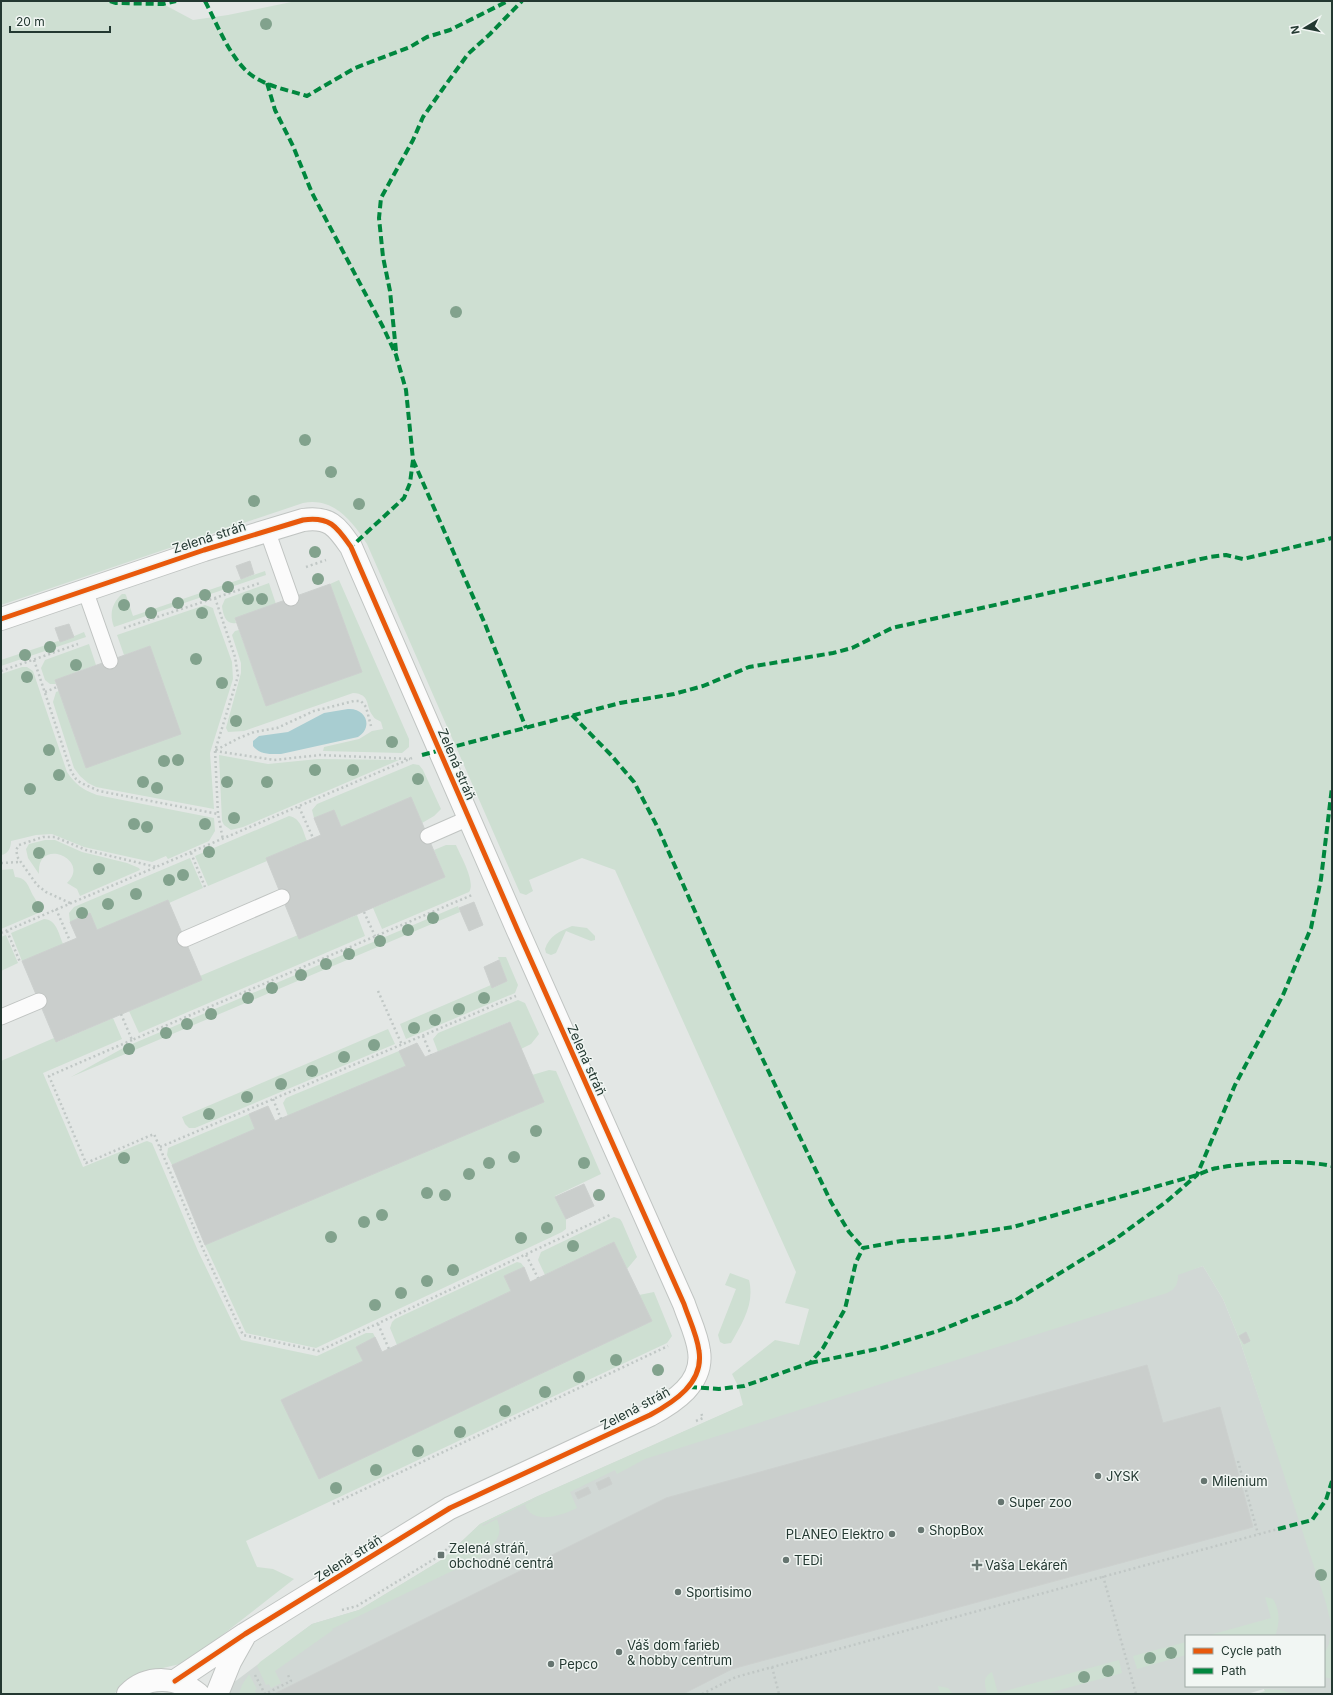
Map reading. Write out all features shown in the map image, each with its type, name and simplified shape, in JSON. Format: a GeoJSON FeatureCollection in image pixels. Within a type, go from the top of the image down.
{"type":"FeatureCollection","features":[{"type":"Feature","properties":{"kind":"street","name":"Zelená stráň"},"geometry":{"type":"LineString","coordinates":[[1,619],[267,530],[303,520],[320,519],[338,528],[348,541],[355,554],[468,818],[684,1304],[700,1352],[697,1370],[689,1387],[672,1403],[650,1415],[450,1508],[245,1634],[175,1681]]}},
{"type":"Feature","properties":{"kind":"street"},"geometry":{"type":"LineString","coordinates":[[217,1694],[230,1662],[245,1634]]}},
{"type":"Feature","properties":{"kind":"street"},"geometry":{"type":"LineString","coordinates":[[128,1694],[145,1682],[160,1679],[175,1681],[190,1687],[198,1694]]}},
{"type":"Feature","properties":{"kind":"lane"},"geometry":{"type":"LineString","coordinates":[[267,530],[291,598]]}},
{"type":"Feature","properties":{"kind":"lane"},"geometry":{"type":"LineString","coordinates":[[85,590],[110,660]]}},
{"type":"Feature","properties":{"kind":"lane","name":"Zelená stráň"},"geometry":{"type":"LineString","coordinates":[[428,836],[468,818]]}},
{"type":"Feature","properties":{"kind":"lane"},"geometry":{"type":"LineString","coordinates":[[185,939],[282,897]]}},
{"type":"Feature","properties":{"kind":"lane"},"geometry":{"type":"LineString","coordinates":[[1,1017],[39,1000]]}},
{"type":"Feature","properties":{"kind":"path"},"geometry":{"type":"LineString","coordinates":[[1,671],[327,560],[331,561]]}},
{"type":"Feature","properties":{"kind":"path"},"geometry":{"type":"LineString","coordinates":[[215,598],[235,657],[238,676],[215,751],[218,814],[223,840]]}},
{"type":"Feature","properties":{"kind":"path"},"geometry":{"type":"LineString","coordinates":[[34,660],[67,762],[76,779],[81,783],[99,791],[218,814]]}},
{"type":"Feature","properties":{"kind":"path"},"geometry":{"type":"LineString","coordinates":[[45,692],[57,687]]}},
{"type":"Feature","properties":{"kind":"path"},"geometry":{"type":"LineString","coordinates":[[215,751],[254,732],[278,728],[314,711],[354,701],[361,702],[366,707],[371,726]]}},
{"type":"Feature","properties":{"kind":"path"},"geometry":{"type":"LineString","coordinates":[[215,751],[274,760],[320,755],[410,759]]}},
{"type":"Feature","properties":{"kind":"path"},"geometry":{"type":"LineString","coordinates":[[1,933],[416,757]]}},
{"type":"Feature","properties":{"kind":"path"},"geometry":{"type":"LineString","coordinates":[[299,807],[313,838]]}},
{"type":"Feature","properties":{"kind":"path"},"geometry":{"type":"LineString","coordinates":[[71,903],[46,892],[37,885],[20,862],[16,850],[19,845],[34,839],[50,836],[86,850],[157,868]]}},
{"type":"Feature","properties":{"kind":"path"},"geometry":{"type":"LineString","coordinates":[[191,853],[205,887]]}},
{"type":"Feature","properties":{"kind":"path"},"geometry":{"type":"LineString","coordinates":[[1,863],[20,862]]}},
{"type":"Feature","properties":{"kind":"path"},"geometry":{"type":"LineString","coordinates":[[474,894],[49,1076],[86,1163],[154,1134],[203,1249],[243,1335],[319,1351],[615,1213]]}},
{"type":"Feature","properties":{"kind":"path"},"geometry":{"type":"LineString","coordinates":[[56,909],[70,941]]}},
{"type":"Feature","properties":{"kind":"path"},"geometry":{"type":"LineString","coordinates":[[364,912],[375,936]]}},
{"type":"Feature","properties":{"kind":"path"},"geometry":{"type":"LineString","coordinates":[[7,930],[20,962]]}},
{"type":"Feature","properties":{"kind":"path"},"geometry":{"type":"LineString","coordinates":[[378,991],[402,1045]]}},
{"type":"Feature","properties":{"kind":"path"},"geometry":{"type":"LineString","coordinates":[[160,1147],[518,995]]}},
{"type":"Feature","properties":{"kind":"path"},"geometry":{"type":"LineString","coordinates":[[121,1014],[132,1040]]}},
{"type":"Feature","properties":{"kind":"path"},"geometry":{"type":"LineString","coordinates":[[423,1036],[431,1055]]}},
{"type":"Feature","properties":{"kind":"path"},"geometry":{"type":"LineString","coordinates":[[273,1099],[281,1119]]}},
{"type":"Feature","properties":{"kind":"path"},"geometry":{"type":"LineString","coordinates":[[526,1254],[538,1278]]}},
{"type":"Feature","properties":{"kind":"path"},"geometry":{"type":"LineString","coordinates":[[378,1324],[389,1349]]}},
{"type":"Feature","properties":{"kind":"path"},"geometry":{"type":"LineString","coordinates":[[333,1504],[672,1345]]}},
{"type":"Feature","properties":{"kind":"path"},"geometry":{"type":"LineString","coordinates":[[689,1387],[703,1418],[689,1424]]}},
{"type":"Feature","properties":{"kind":"path"},"geometry":{"type":"LineString","coordinates":[[1238,1461],[1258,1534]]}},
{"type":"Feature","properties":{"kind":"path"},"geometry":{"type":"LineString","coordinates":[[702,1694],[736,1677],[1278,1529]]}},
{"type":"Feature","properties":{"kind":"path"},"geometry":{"type":"LineString","coordinates":[[335,1612],[357,1606],[441,1555],[460,1535]]}},
{"type":"Feature","properties":{"kind":"path"},"geometry":{"type":"LineString","coordinates":[[1103,1576],[1136,1694]]}},
{"type":"Feature","properties":{"kind":"path"},"geometry":{"type":"LineString","coordinates":[[772,1667],[779,1694]]}},
{"type":"Feature","properties":{"kind":"path"},"geometry":{"type":"LineString","coordinates":[[262,1687],[265,1694],[291,1681],[288,1675]]}},
{"type":"Feature","properties":{"kind":"shaded area"},"geometry":{"type":"Polygon","coordinates":[[[1203,1266],[1223,1299],[1240,1341],[1276,1449],[1332,1497],[1332,1694],[1281,1694],[1265,1691],[1264,1689],[1247,1694],[229,1694],[233,1683],[312,1624],[359,1610],[443,1559],[480,1524],[538,1496],[753,1401],[1203,1266]]]}},
{"type":"Feature","properties":{"kind":"green space"},"geometry":{"type":"Polygon","coordinates":[[[1,1],[162,1],[163,4],[193,20],[228,15],[296,1],[1332,1],[1332,1679],[1325,1677],[1325,1652],[1329,1644],[1331,1624],[1326,1603],[1240,1341],[1223,1299],[1203,1266],[1178,1275],[1176,1286],[1167,1293],[645,1459],[617,1474],[615,1470],[570,1492],[577,1508],[557,1516],[541,1517],[529,1511],[525,1505],[539,1497],[482,1525],[483,1526],[497,1519],[499,1532],[496,1541],[481,1557],[332,1629],[333,1630],[275,1671],[281,1683],[271,1688],[269,1684],[266,1685],[257,1666],[260,1662],[312,1624],[359,1610],[443,1559],[480,1524],[538,1496],[743,1405],[738,1386],[732,1374],[775,1340],[799,1345],[809,1309],[785,1303],[796,1272],[615,870],[582,858],[529,880],[533,891],[526,895],[520,893],[367,544],[348,519],[333,507],[314,502],[303,503],[1,605],[1,1]]]}},
{"type":"Feature","properties":{"kind":"green space"},"geometry":{"type":"Polygon","coordinates":[[[265,571],[266,575],[114,627],[112,622],[112,609],[122,594],[126,595],[133,616],[265,571]]]}},
{"type":"Feature","properties":{"kind":"green space"},"geometry":{"type":"Polygon","coordinates":[[[339,580],[409,739],[409,747],[402,753],[323,751],[324,747],[359,739],[372,731],[383,729],[381,722],[374,718],[365,698],[359,694],[353,693],[244,731],[228,732],[226,728],[241,673],[241,663],[232,635],[235,631],[239,630],[266,706],[362,672],[330,584],[339,580]]]}},
{"type":"Feature","properties":{"kind":"green space"},"geometry":{"type":"Polygon","coordinates":[[[269,583],[276,604],[235,618],[236,623],[227,621],[223,613],[222,606],[225,599],[269,583]]]}},
{"type":"Feature","properties":{"kind":"green space"},"geometry":{"type":"Polygon","coordinates":[[[205,605],[213,608],[232,662],[233,679],[210,753],[214,809],[96,787],[88,783],[74,768],[53,702],[56,692],[59,691],[86,768],[180,733],[150,646],[124,655],[117,635],[205,605]]]}},
{"type":"Feature","properties":{"kind":"green space"},"geometry":{"type":"Polygon","coordinates":[[[84,632],[86,637],[1,666],[1,660],[58,641],[60,642],[84,632]]]}},
{"type":"Feature","properties":{"kind":"green space"},"geometry":{"type":"Polygon","coordinates":[[[89,644],[96,665],[55,680],[56,684],[50,684],[45,680],[41,668],[45,660],[89,644]]]}},
{"type":"Feature","properties":{"kind":"green space"},"geometry":{"type":"Polygon","coordinates":[[[22,667],[27,667],[33,671],[67,772],[76,783],[83,789],[97,795],[214,818],[215,831],[209,841],[168,859],[166,856],[152,862],[84,847],[52,834],[36,835],[11,841],[9,850],[1,855],[1,674],[22,667]]]}},
{"type":"Feature","properties":{"kind":"green space"},"geometry":{"type":"Polygon","coordinates":[[[219,755],[268,764],[318,759],[399,760],[243,827],[231,830],[224,825],[222,821],[219,755]]]}},
{"type":"Feature","properties":{"kind":"green space"},"geometry":{"type":"Polygon","coordinates":[[[413,764],[419,765],[423,770],[441,809],[434,816],[422,823],[411,797],[341,827],[334,810],[314,818],[312,810],[317,804],[413,764]]]}},
{"type":"Feature","properties":{"kind":"green space"},"geometry":{"type":"Polygon","coordinates":[[[289,816],[293,817],[299,822],[307,841],[266,858],[267,861],[208,886],[195,856],[289,816]]]}},
{"type":"Feature","properties":{"kind":"green space"},"geometry":{"type":"Polygon","coordinates":[[[45,840],[55,840],[82,852],[127,863],[139,868],[140,870],[80,896],[77,889],[67,883],[73,874],[73,866],[68,860],[61,855],[53,854],[46,856],[40,862],[39,874],[28,858],[26,849],[29,844],[45,840]]]}},
{"type":"Feature","properties":{"kind":"green space"},"geometry":{"type":"Polygon","coordinates":[[[446,845],[456,845],[471,882],[469,892],[382,929],[373,908],[445,877],[434,850],[446,845]]]}},
{"type":"Feature","properties":{"kind":"green space"},"geometry":{"type":"Polygon","coordinates":[[[190,858],[203,888],[169,903],[168,900],[97,930],[90,913],[70,922],[69,913],[74,907],[190,858]]]}},
{"type":"Feature","properties":{"kind":"green space"},"geometry":{"type":"Polygon","coordinates":[[[13,869],[15,877],[25,881],[43,911],[1,929],[1,870],[13,869]]]}},
{"type":"Feature","properties":{"kind":"green space"},"geometry":{"type":"Polygon","coordinates":[[[458,906],[460,912],[71,1077],[125,1047],[458,906]]]}},
{"type":"Feature","properties":{"kind":"green space"},"geometry":{"type":"Polygon","coordinates":[[[357,915],[365,936],[139,1033],[129,1011],[202,980],[200,976],[298,935],[300,938],[357,915]]]}},
{"type":"Feature","properties":{"kind":"green space"},"geometry":{"type":"Polygon","coordinates":[[[44,919],[54,924],[63,944],[22,961],[11,933],[44,919]]]}},
{"type":"Feature","properties":{"kind":"green space"},"geometry":{"type":"Polygon","coordinates":[[[572,926],[587,928],[595,936],[595,940],[591,941],[566,931],[556,953],[551,955],[546,953],[545,949],[552,937],[572,926]]]}},
{"type":"Feature","properties":{"kind":"green space"},"geometry":{"type":"Polygon","coordinates":[[[6,935],[18,963],[1,971],[1,937],[6,935]]]}},
{"type":"Feature","properties":{"kind":"green space"},"geometry":{"type":"Polygon","coordinates":[[[498,957],[506,957],[518,985],[515,993],[406,1039],[400,1024],[491,985],[493,988],[507,981],[498,957]]]}},
{"type":"Feature","properties":{"kind":"green space"},"geometry":{"type":"Polygon","coordinates":[[[518,1000],[525,1003],[539,1034],[531,1044],[521,1049],[509,1022],[438,1052],[433,1039],[438,1033],[518,1000]]]}},
{"type":"Feature","properties":{"kind":"green space"},"geometry":{"type":"Polygon","coordinates":[[[113,1018],[122,1039],[43,1073],[83,1167],[144,1142],[147,1141],[152,1143],[198,1251],[241,1340],[317,1356],[366,1333],[373,1333],[375,1337],[356,1347],[363,1361],[281,1400],[319,1479],[652,1321],[639,1295],[654,1292],[672,1336],[667,1343],[246,1541],[257,1567],[273,1569],[294,1579],[198,1654],[180,1664],[150,1671],[123,1684],[114,1694],[1,1694],[1,1061],[54,1038],[57,1042],[113,1018]]]}},
{"type":"Feature","properties":{"kind":"green space"},"geometry":{"type":"Polygon","coordinates":[[[388,1029],[395,1044],[195,1128],[189,1128],[185,1124],[182,1117],[388,1029]]]}},
{"type":"Feature","properties":{"kind":"green space"},"geometry":{"type":"Polygon","coordinates":[[[399,1051],[406,1066],[288,1116],[283,1103],[286,1098],[399,1051]]]}},
{"type":"Feature","properties":{"kind":"green space"},"geometry":{"type":"Polygon","coordinates":[[[549,1070],[556,1071],[601,1174],[555,1196],[566,1219],[566,1229],[316,1348],[246,1333],[205,1245],[544,1102],[532,1075],[549,1070]]]}},
{"type":"Feature","properties":{"kind":"green space"},"geometry":{"type":"Polygon","coordinates":[[[249,1114],[255,1129],[172,1165],[167,1155],[168,1148],[249,1114]]]}},
{"type":"Feature","properties":{"kind":"green space"},"geometry":{"type":"Polygon","coordinates":[[[614,1217],[620,1219],[622,1222],[637,1257],[627,1269],[614,1242],[545,1275],[538,1260],[541,1252],[614,1217]]]}},
{"type":"Feature","properties":{"kind":"green space"},"geometry":{"type":"Polygon","coordinates":[[[517,1262],[521,1263],[524,1267],[504,1276],[511,1291],[397,1345],[390,1328],[395,1319],[517,1262]]]}},
{"type":"Feature","properties":{"kind":"green space"},"geometry":{"type":"Polygon","coordinates":[[[730,1273],[749,1280],[750,1297],[746,1313],[731,1343],[724,1344],[720,1342],[718,1335],[736,1289],[725,1285],[730,1273]]]}},
{"type":"Feature","properties":{"kind":"green space"},"geometry":{"type":"Polygon","coordinates":[[[1265,1597],[1273,1599],[1277,1608],[1278,1627],[1275,1635],[1210,1635],[1271,1618],[1265,1597]]]}},
{"type":"Feature","properties":{"kind":"green space"},"geometry":{"type":"Polygon","coordinates":[[[1185,1642],[1185,1655],[1137,1669],[1133,1656],[1185,1642]]]}},
{"type":"Feature","properties":{"kind":"green space"},"geometry":{"type":"Polygon","coordinates":[[[1119,1660],[1122,1673],[1045,1694],[987,1694],[985,1679],[992,1672],[998,1693],[1119,1660]]]}},
{"type":"Feature","properties":{"kind":"green space"},"geometry":{"type":"Polygon","coordinates":[[[249,1674],[257,1689],[255,1690],[256,1694],[239,1694],[242,1685],[249,1674]]]}},
{"type":"Feature","properties":{"kind":"green space"},"geometry":{"type":"Polygon","coordinates":[[[938,1686],[948,1688],[953,1694],[940,1694],[938,1686]]]}},
{"type":"Feature","properties":{"kind":"green space"},"geometry":{"type":"Polygon","coordinates":[[[1264,1689],[1280,1690],[1294,1694],[1256,1694],[1265,1691],[1264,1689]]]}},
{"type":"Feature","properties":{"kind":"water"},"geometry":{"type":"Polygon","coordinates":[[[348,709],[360,712],[366,719],[365,729],[358,737],[281,754],[262,752],[253,746],[253,741],[259,736],[288,732],[324,713],[348,709]]]}},
{"type":"Feature","properties":{"kind":"building"},"geometry":{"type":"Polygon","coordinates":[[[250,561],[254,574],[241,579],[236,566],[250,561]]]}},
{"type":"Feature","properties":{"kind":"building"},"geometry":{"type":"Polygon","coordinates":[[[330,584],[362,672],[266,706],[235,618],[330,584]]]}},
{"type":"Feature","properties":{"kind":"building"},"geometry":{"type":"Polygon","coordinates":[[[69,624],[74,637],[60,642],[55,628],[69,624]]]}},
{"type":"Feature","properties":{"kind":"building"},"geometry":{"type":"Polygon","coordinates":[[[150,646],[181,734],[86,768],[55,680],[150,646]]]}},
{"type":"Feature","properties":{"kind":"building"},"geometry":{"type":"Polygon","coordinates":[[[411,797],[445,877],[299,939],[266,858],[321,835],[314,818],[334,810],[341,827],[411,797]]]}},
{"type":"Feature","properties":{"kind":"building"},"geometry":{"type":"Polygon","coordinates":[[[168,900],[202,980],[56,1042],[22,961],[77,938],[70,922],[90,913],[97,930],[168,900]]]}},
{"type":"Feature","properties":{"kind":"building"},"geometry":{"type":"Polygon","coordinates":[[[474,902],[483,925],[469,931],[459,908],[474,902]]]}},
{"type":"Feature","properties":{"kind":"building"},"geometry":{"type":"Polygon","coordinates":[[[499,960],[507,981],[492,988],[484,967],[499,960]]]}},
{"type":"Feature","properties":{"kind":"building"},"geometry":{"type":"Polygon","coordinates":[[[510,1022],[544,1102],[205,1245],[172,1165],[255,1129],[249,1114],[268,1106],[275,1121],[406,1066],[399,1051],[417,1043],[425,1057],[510,1022]]]}},
{"type":"Feature","properties":{"kind":"building"},"geometry":{"type":"Polygon","coordinates":[[[584,1184],[594,1206],[566,1219],[555,1197],[584,1184]]]}},
{"type":"Feature","properties":{"kind":"building"},"geometry":{"type":"Polygon","coordinates":[[[614,1242],[652,1321],[319,1479],[281,1400],[363,1361],[356,1347],[375,1337],[382,1352],[511,1291],[504,1276],[524,1267],[530,1282],[614,1242]]]}},
{"type":"Feature","properties":{"kind":"building"},"geometry":{"type":"Polygon","coordinates":[[[1246,1332],[1250,1341],[1244,1344],[1239,1336],[1246,1332]]]}},
{"type":"Feature","properties":{"kind":"building","name":"ShopBox"},"geometry":{"type":"Polygon","coordinates":[[[1147,1365],[1163,1423],[1220,1407],[1253,1527],[732,1669],[683,1694],[274,1694],[666,1498],[1147,1365]]]}},
{"type":"Feature","properties":{"kind":"building"},"geometry":{"type":"Polygon","coordinates":[[[609,1477],[612,1484],[599,1490],[596,1483],[609,1477]]]}},
{"type":"Feature","properties":{"kind":"building"},"geometry":{"type":"Polygon","coordinates":[[[588,1487],[591,1493],[578,1499],[575,1493],[588,1487]]]}},
{"type":"Feature","properties":{"kind":"marked path"},"geometry":{"type":"LineString","coordinates":[[110,1],[116,3],[163,4],[176,1]]}},
{"type":"Feature","properties":{"kind":"marked path"},"geometry":{"type":"LineString","coordinates":[[205,1],[230,50],[250,74],[270,85],[307,96],[355,68],[410,47],[427,37],[450,30],[508,1]]}},
{"type":"Feature","properties":{"kind":"marked path"},"geometry":{"type":"LineString","coordinates":[[396,351],[390,291],[383,257],[379,218],[381,198],[413,140],[423,117],[442,90],[468,54],[522,1]]}},
{"type":"Feature","properties":{"kind":"marked path"},"geometry":{"type":"LineString","coordinates":[[267,83],[275,110],[293,146],[312,193],[383,327],[396,355],[406,390],[413,460],[410,483],[404,498],[351,547]]}},
{"type":"Feature","properties":{"kind":"marked path"},"geometry":{"type":"LineString","coordinates":[[413,460],[485,624],[526,728]]}},
{"type":"Feature","properties":{"kind":"marked path"},"geometry":{"type":"LineString","coordinates":[[422,755],[620,703],[674,694],[703,686],[749,667],[833,653],[852,648],[892,628],[1210,557],[1226,555],[1243,559],[1332,538]]}},
{"type":"Feature","properties":{"kind":"marked path"},"geometry":{"type":"LineString","coordinates":[[572,715],[611,755],[634,782],[658,828],[733,997],[831,1202],[849,1232],[863,1248]]}},
{"type":"Feature","properties":{"kind":"marked path"},"geometry":{"type":"LineString","coordinates":[[810,1363],[882,1348],[938,1331],[1016,1300],[1114,1240],[1166,1202],[1197,1175],[1235,1085],[1283,995],[1311,928],[1321,879],[1332,787]]}},
{"type":"Feature","properties":{"kind":"marked path"},"geometry":{"type":"LineString","coordinates":[[689,1387],[719,1389],[744,1386],[810,1363],[823,1348],[845,1309],[856,1262],[863,1248],[901,1241],[947,1237],[1013,1227],[1217,1168],[1274,1162],[1332,1166]]}},
{"type":"Feature","properties":{"kind":"marked path"},"geometry":{"type":"LineString","coordinates":[[1278,1529],[1312,1520],[1326,1500],[1332,1481]]}},
{"type":"Feature","properties":{"kind":"cycle path"},"geometry":{"type":"LineString","coordinates":[[1,619],[204,550],[303,520],[320,520],[332,524],[337,529],[351,547],[518,931],[684,1304],[695,1333],[699,1351],[697,1373],[692,1382],[668,1404],[650,1415],[450,1508],[245,1634],[175,1681]]}},
{"type":"Feature","properties":{"kind":"place","name":"JYSK"},"geometry":{"type":"Point","coordinates":[1098,1476]}},
{"type":"Feature","properties":{"kind":"place","name":"Milenium"},"geometry":{"type":"Point","coordinates":[1204,1481]}},
{"type":"Feature","properties":{"kind":"place","name":"Super zoo"},"geometry":{"type":"Point","coordinates":[1001,1502]}},
{"type":"Feature","properties":{"kind":"place","name":"ShopBox"},"geometry":{"type":"Point","coordinates":[921,1530]}},
{"type":"Feature","properties":{"kind":"place","name":"PLANEO Elektro"},"geometry":{"type":"Point","coordinates":[892,1534]}},
{"type":"Feature","properties":{"kind":"place","name":"Zelená stráň, obchodné centrá"},"geometry":{"type":"Point","coordinates":[441,1555]}},
{"type":"Feature","properties":{"kind":"place","name":"TEDi"},"geometry":{"type":"Point","coordinates":[786,1560]}},
{"type":"Feature","properties":{"kind":"place","name":"Vaša Lekáreň"},"geometry":{"type":"Point","coordinates":[977,1565]}},
{"type":"Feature","properties":{"kind":"place","name":"Sportisimo"},"geometry":{"type":"Point","coordinates":[678,1592]}},
{"type":"Feature","properties":{"kind":"place","name":"Váš dom farieb & hobby centrum"},"geometry":{"type":"Point","coordinates":[619,1652]}},
{"type":"Feature","properties":{"kind":"place","name":"Pepco"},"geometry":{"type":"Point","coordinates":[551,1664]}}]}
